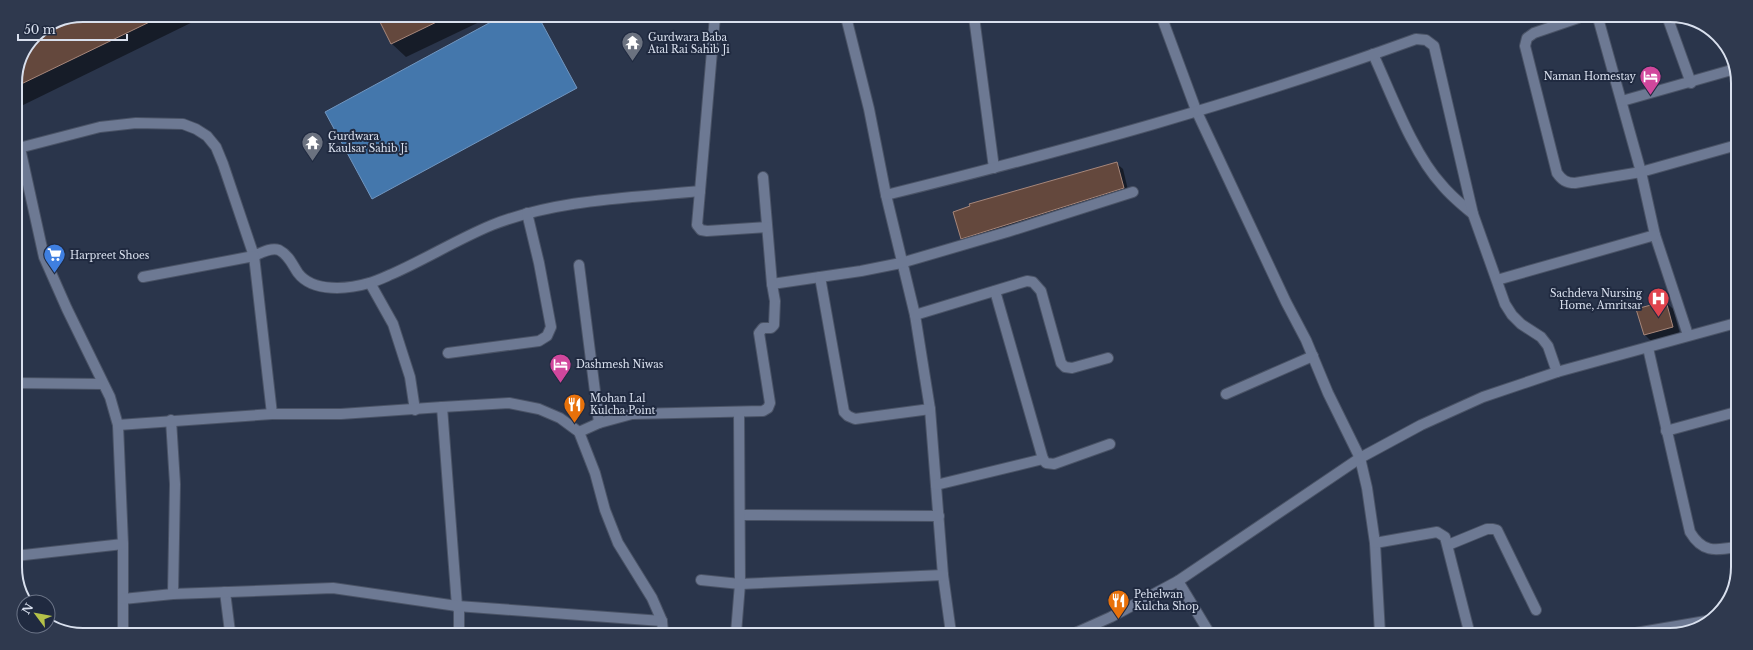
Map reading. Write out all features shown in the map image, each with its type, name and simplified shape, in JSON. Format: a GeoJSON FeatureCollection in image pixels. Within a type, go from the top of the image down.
{"type":"FeatureCollection","features":[{"type":"Feature","properties":{"kind":"street"},"geometry":{"type":"LineString","coordinates":[[714,22],[697,225],[701,230],[707,232],[767,227]]}},
{"type":"Feature","properties":{"kind":"street"},"geometry":{"type":"LineString","coordinates":[[847,22],[869,109],[886,195],[914,316],[930,409],[943,575],[950,628]]}},
{"type":"Feature","properties":{"kind":"street"},"geometry":{"type":"LineString","coordinates":[[975,22],[994,168]]}},
{"type":"Feature","properties":{"kind":"street"},"geometry":{"type":"LineString","coordinates":[[1164,22],[1196,110],[1360,458],[1367,488],[1376,543],[1380,628]]}},
{"type":"Feature","properties":{"kind":"street"},"geometry":{"type":"LineString","coordinates":[[1566,22],[1534,33],[1527,38],[1525,46],[1557,173],[1561,179],[1568,183],[1575,183],[1641,172],[1731,147]]}},
{"type":"Feature","properties":{"kind":"street"},"geometry":{"type":"LineString","coordinates":[[1599,22],[1641,172],[1655,235],[1688,335]]}},
{"type":"Feature","properties":{"kind":"street"},"geometry":{"type":"LineString","coordinates":[[1669,22],[1691,83]]}},
{"type":"Feature","properties":{"kind":"street"},"geometry":{"type":"LineString","coordinates":[[886,195],[994,168],[1267,90],[1416,39],[1426,40],[1434,46],[1473,214],[1505,304],[1512,315],[1521,324],[1541,338],[1548,346],[1557,372]]}},
{"type":"Feature","properties":{"kind":"street"},"geometry":{"type":"LineString","coordinates":[[1373,54],[1412,139],[1427,164],[1441,184],[1473,214]]}},
{"type":"Feature","properties":{"kind":"street"},"geometry":{"type":"LineString","coordinates":[[1622,101],[1691,83],[1730,71]]}},
{"type":"Feature","properties":{"kind":"street"},"geometry":{"type":"LineString","coordinates":[[22,148],[100,127],[136,123],[183,124],[196,129],[207,136],[216,147],[223,164],[254,256],[272,414]]}},
{"type":"Feature","properties":{"kind":"street"},"geometry":{"type":"LineString","coordinates":[[22,166],[44,257],[66,309],[114,407],[118,425],[123,544],[123,628]]}},
{"type":"Feature","properties":{"kind":"street"},"geometry":{"type":"LineString","coordinates":[[579,432],[599,423],[632,414],[763,411],[768,408],[770,403],[759,333],[763,328],[771,328],[774,325],[775,301],[772,284],[763,177]]}},
{"type":"Feature","properties":{"kind":"street"},"geometry":{"type":"LineString","coordinates":[[143,277],[254,256],[271,249],[279,250],[287,256],[299,275],[311,284],[323,287],[350,286],[370,283],[405,268],[492,226],[528,213],[568,204],[700,191]]}},
{"type":"Feature","properties":{"kind":"street"},"geometry":{"type":"LineString","coordinates":[[772,284],[901,263],[1007,232],[1133,192]]}},
{"type":"Feature","properties":{"kind":"street"},"geometry":{"type":"LineString","coordinates":[[448,353],[539,341],[547,336],[551,327],[528,213]]}},
{"type":"Feature","properties":{"kind":"street"},"geometry":{"type":"LineString","coordinates":[[1497,280],[1655,235]]}},
{"type":"Feature","properties":{"kind":"street"},"geometry":{"type":"LineString","coordinates":[[579,265],[599,423]]}},
{"type":"Feature","properties":{"kind":"street"},"geometry":{"type":"LineString","coordinates":[[820,277],[844,412],[848,416],[855,419],[930,409]]}},
{"type":"Feature","properties":{"kind":"street"},"geometry":{"type":"LineString","coordinates":[[914,316],[1027,281],[1033,282],[1037,285],[1041,292],[1061,363],[1065,367],[1072,368],[1108,358]]}},
{"type":"Feature","properties":{"kind":"street"},"geometry":{"type":"LineString","coordinates":[[370,283],[393,324],[410,377],[415,410]]}},
{"type":"Feature","properties":{"kind":"street"},"geometry":{"type":"LineString","coordinates":[[995,291],[1043,459],[1046,463],[1054,464],[1110,444]]}},
{"type":"Feature","properties":{"kind":"street"},"geometry":{"type":"LineString","coordinates":[[1086,628],[1178,581],[1360,458],[1421,425],[1483,397],[1557,372],[1648,348],[1688,335],[1731,325]]}},
{"type":"Feature","properties":{"kind":"street"},"geometry":{"type":"LineString","coordinates":[[1648,348],[1690,532],[1696,541],[1706,548],[1718,550],[1731,548]]}},
{"type":"Feature","properties":{"kind":"street"},"geometry":{"type":"LineString","coordinates":[[1226,394],[1313,356]]}},
{"type":"Feature","properties":{"kind":"street"},"geometry":{"type":"LineString","coordinates":[[22,383],[103,384]]}},
{"type":"Feature","properties":{"kind":"street"},"geometry":{"type":"LineString","coordinates":[[118,425],[171,420],[272,414],[341,414],[509,403],[539,409],[560,418],[579,432],[595,473],[605,510],[618,544],[652,598],[662,621],[663,628]]}},
{"type":"Feature","properties":{"kind":"street"},"geometry":{"type":"LineString","coordinates":[[442,407],[457,606],[459,611],[459,628]]}},
{"type":"Feature","properties":{"kind":"street"},"geometry":{"type":"LineString","coordinates":[[736,628],[740,584],[739,412]]}},
{"type":"Feature","properties":{"kind":"street"},"geometry":{"type":"LineString","coordinates":[[1666,431],[1731,413]]}},
{"type":"Feature","properties":{"kind":"street"},"geometry":{"type":"LineString","coordinates":[[171,420],[176,484],[174,594]]}},
{"type":"Feature","properties":{"kind":"street"},"geometry":{"type":"LineString","coordinates":[[936,485],[1043,459]]}},
{"type":"Feature","properties":{"kind":"street"},"geometry":{"type":"LineString","coordinates":[[740,515],[938,516]]}},
{"type":"Feature","properties":{"kind":"street"},"geometry":{"type":"LineString","coordinates":[[1448,545],[1487,529],[1497,530],[1536,610]]}},
{"type":"Feature","properties":{"kind":"street"},"geometry":{"type":"LineString","coordinates":[[1376,543],[1437,532],[1445,537],[1469,628]]}},
{"type":"Feature","properties":{"kind":"street"},"geometry":{"type":"LineString","coordinates":[[22,555],[123,544]]}},
{"type":"Feature","properties":{"kind":"street"},"geometry":{"type":"LineString","coordinates":[[701,580],[740,584],[943,575]]}},
{"type":"Feature","properties":{"kind":"street"},"geometry":{"type":"LineString","coordinates":[[1178,581],[1206,628]]}},
{"type":"Feature","properties":{"kind":"street"},"geometry":{"type":"LineString","coordinates":[[123,599],[174,594],[294,588],[333,588],[457,606],[662,621]]}},
{"type":"Feature","properties":{"kind":"street"},"geometry":{"type":"LineString","coordinates":[[226,592],[230,628]]}},
{"type":"Feature","properties":{"kind":"street"},"geometry":{"type":"LineString","coordinates":[[1665,628],[1694,623]]}},
{"type":"Feature","properties":{"kind":"water"},"geometry":{"type":"Polygon","coordinates":[[[491,22],[541,22],[577,88],[372,199],[325,112],[491,22]]]}},
{"type":"Feature","properties":{"kind":"building"},"geometry":{"type":"Polygon","coordinates":[[[150,22],[22,84],[23,71],[32,49],[48,33],[71,23],[150,22]]]}},
{"type":"Feature","properties":{"kind":"building"},"geometry":{"type":"Polygon","coordinates":[[[380,22],[437,22],[391,44],[380,22]]]}},
{"type":"Feature","properties":{"kind":"building"},"geometry":{"type":"Polygon","coordinates":[[[1117,162],[1124,188],[961,239],[953,212],[970,206],[969,204],[1117,162]]]}},
{"type":"Feature","properties":{"kind":"building"},"geometry":{"type":"Polygon","coordinates":[[[1666,301],[1673,327],[1644,335],[1636,309],[1666,301]]]}},
{"type":"Feature","properties":{"kind":"place","name":"Gurdwara Baba Atal Rai Sahib Ji"},"geometry":{"type":"Point","coordinates":[633,62]}},
{"type":"Feature","properties":{"kind":"place","name":"Naman Homestay"},"geometry":{"type":"Point","coordinates":[1651,96]}},
{"type":"Feature","properties":{"kind":"place","name":"Gurdwara Kaulsar Sahib Ji"},"geometry":{"type":"Point","coordinates":[313,162]}},
{"type":"Feature","properties":{"kind":"place","name":"Harpreet Shoes"},"geometry":{"type":"Point","coordinates":[55,274]}},
{"type":"Feature","properties":{"kind":"place","name":"Sachdeva Nursing Home, Amritsar"},"geometry":{"type":"Point","coordinates":[1658,318]}},
{"type":"Feature","properties":{"kind":"place","name":"Dashmesh Niwas"},"geometry":{"type":"Point","coordinates":[560,384]}},
{"type":"Feature","properties":{"kind":"place","name":"Mohan Lal Kulcha Point"},"geometry":{"type":"Point","coordinates":[575,424]}},
{"type":"Feature","properties":{"kind":"place","name":"Pehelwan Kulcha Shop"},"geometry":{"type":"Point","coordinates":[1119,620]}}]}
